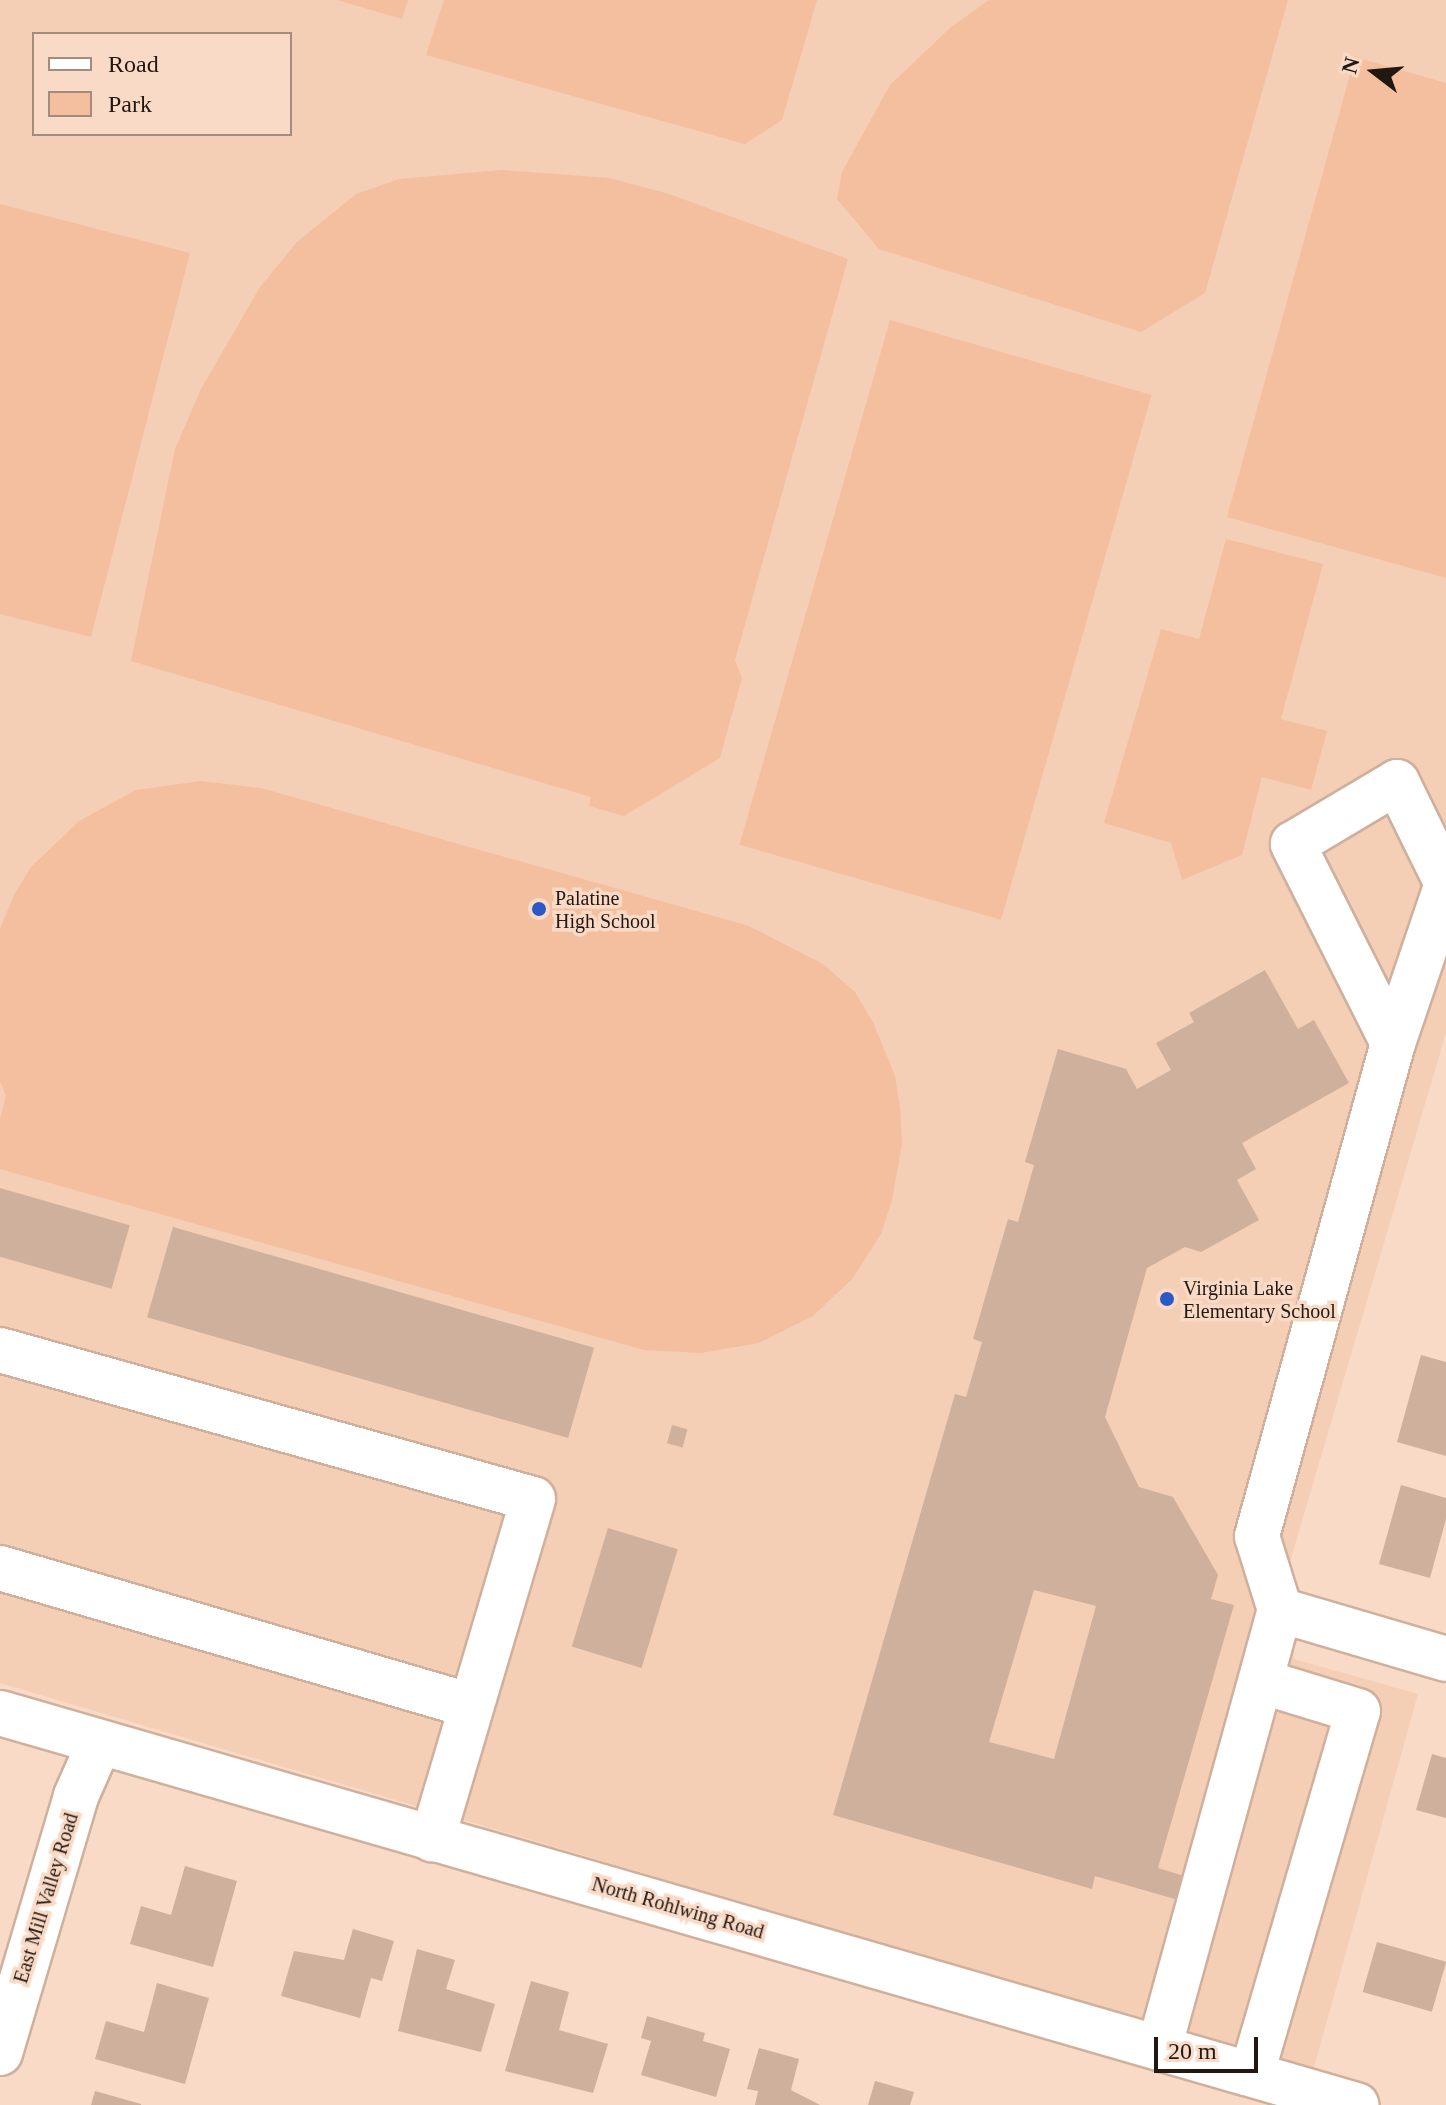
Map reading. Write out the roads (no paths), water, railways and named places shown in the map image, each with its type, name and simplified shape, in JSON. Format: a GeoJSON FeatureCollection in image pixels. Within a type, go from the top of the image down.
{"type":"FeatureCollection","features":[{"type":"Feature","properties":{"kind":"street"},"geometry":{"type":"LineString","coordinates":[[1160,2045],[1263,1682],[1280,1610],[1257,1536],[1393,1043],[1446,884],[1397,782],[1293,844],[1393,1043]]}},
{"type":"Feature","properties":{"kind":"street"},"geometry":{"type":"LineString","coordinates":[[0,1350],[533,1499],[432,1839]]}},
{"type":"Feature","properties":{"kind":"street"},"geometry":{"type":"LineString","coordinates":[[0,1568],[471,1706]]}},
{"type":"Feature","properties":{"kind":"street"},"geometry":{"type":"LineString","coordinates":[[1280,1610],[1446,1659]]}},
{"type":"Feature","properties":{"kind":"street"},"geometry":{"type":"LineString","coordinates":[[1252,2073],[1358,1711],[1263,1682]]}},
{"type":"Feature","properties":{"kind":"street","name":"North Rohlwing Road"},"geometry":{"type":"LineString","coordinates":[[0,1713],[99,1744],[1160,2045],[1356,2105]]}},
{"type":"Feature","properties":{"kind":"street","name":"East Mill Valley Road"},"geometry":{"type":"LineString","coordinates":[[0,2053],[76,1796],[99,1744]]}},
{"type":"Feature","properties":{"kind":"place","name":"Palatine High School"},"geometry":{"type":"Point","coordinates":[539,909]}},
{"type":"Feature","properties":{"kind":"place","name":"Virginia Lake Elementary School"},"geometry":{"type":"Point","coordinates":[1167,1299]}}]}
